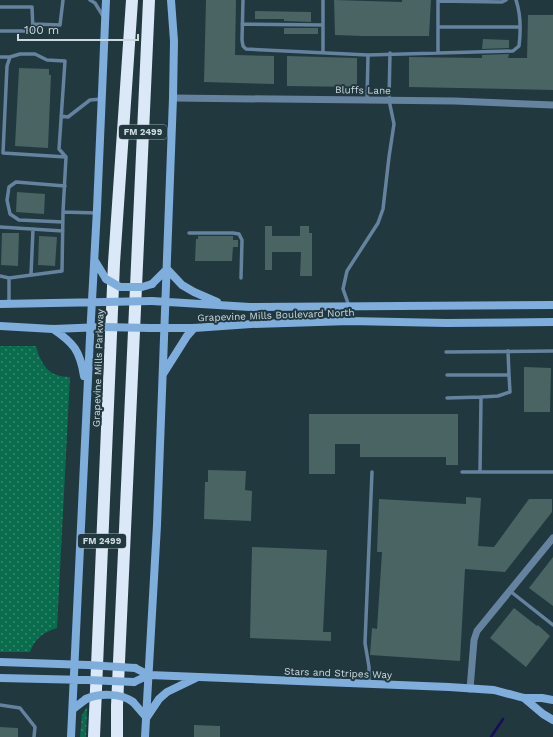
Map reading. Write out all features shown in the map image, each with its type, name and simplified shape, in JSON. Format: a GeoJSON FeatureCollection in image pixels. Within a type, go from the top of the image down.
{"type":"FeatureCollection","features":[{"type":"Feature","properties":{"kind":"highway","name":"Grapevine Mills Parkway"},"geometry":{"type":"LineString","coordinates":[[94,737],[114,263],[132,0]]}},
{"type":"Feature","properties":{"kind":"highway","name":"FM 2499"},"geometry":{"type":"LineString","coordinates":[[117,737],[117,698],[149,0]]}},
{"type":"Feature","properties":{"kind":"main road","name":"Grapevine Mills Parkway"},"geometry":{"type":"LineString","coordinates":[[71,737],[90,327],[95,261],[106,0]]}},
{"type":"Feature","properties":{"kind":"main road"},"geometry":{"type":"LineString","coordinates":[[145,737],[150,675],[164,301],[167,269],[174,41],[171,0]]}},
{"type":"Feature","properties":{"kind":"main road"},"geometry":{"type":"LineString","coordinates":[[95,261],[106,279],[120,287],[142,287],[152,284],[167,269]]}},
{"type":"Feature","properties":{"kind":"main road"},"geometry":{"type":"LineString","coordinates":[[167,269],[182,285],[223,305]]}},
{"type":"Feature","properties":{"kind":"main road","name":"Grapevine Mills Boulevard North"},"geometry":{"type":"LineString","coordinates":[[4,304],[164,301],[250,307],[553,305]]}},
{"type":"Feature","properties":{"kind":"main road"},"geometry":{"type":"LineString","coordinates":[[349,306],[350,321]]}},
{"type":"Feature","properties":{"kind":"main road","name":"Grapevine Mills Boulevard North"},"geometry":{"type":"LineString","coordinates":[[0,326],[53,329],[90,327],[194,328],[251,324],[350,321],[446,323],[553,322]]}},
{"type":"Feature","properties":{"kind":"main road"},"geometry":{"type":"LineString","coordinates":[[162,374],[194,328]]}},
{"type":"Feature","properties":{"kind":"main road"},"geometry":{"type":"LineString","coordinates":[[53,329],[68,339],[76,349],[83,367],[87,394]]}},
{"type":"Feature","properties":{"kind":"main road","name":"Stars and Stripes Way"},"geometry":{"type":"LineString","coordinates":[[0,662],[135,668],[150,675],[494,690],[524,698],[542,698],[553,700]]}},
{"type":"Feature","properties":{"kind":"main road","name":"Stars and Stripes Way"},"geometry":{"type":"LineString","coordinates":[[0,678],[134,682],[150,675]]}},
{"type":"Feature","properties":{"kind":"main road"},"geometry":{"type":"LineString","coordinates":[[146,718],[159,699],[167,692],[198,677]]}},
{"type":"Feature","properties":{"kind":"main road"},"geometry":{"type":"LineString","coordinates":[[72,709],[86,699],[98,695],[123,696],[133,702],[146,718]]}},
{"type":"Feature","properties":{"kind":"main road","name":"Stars and Stripes Way"},"geometry":{"type":"LineString","coordinates":[[524,698],[542,714],[553,720]]}},
{"type":"Feature","properties":{"kind":"street","name":"Bluffs Lane"},"geometry":{"type":"LineString","coordinates":[[173,98],[389,100],[553,104]]}},
{"type":"Feature","properties":{"kind":"street"},"geometry":{"type":"LineString","coordinates":[[470,689],[474,640],[477,631],[553,538]]}},
{"type":"Feature","properties":{"kind":"lane"},"geometry":{"type":"LineString","coordinates":[[33,24],[60,25],[63,0]]}},
{"type":"Feature","properties":{"kind":"lane"},"geometry":{"type":"LineString","coordinates":[[90,0],[95,3],[105,18]]}},
{"type":"Feature","properties":{"kind":"lane"},"geometry":{"type":"LineString","coordinates":[[243,0],[242,46],[246,49],[368,55],[513,51],[519,46],[519,10],[516,0]]}},
{"type":"Feature","properties":{"kind":"lane"},"geometry":{"type":"LineString","coordinates":[[323,0],[323,53]]}},
{"type":"Feature","properties":{"kind":"lane"},"geometry":{"type":"LineString","coordinates":[[438,52],[438,0],[502,2],[506,0]]}},
{"type":"Feature","properties":{"kind":"lane"},"geometry":{"type":"LineString","coordinates":[[0,7],[32,7],[33,24],[33,31],[0,31]]}},
{"type":"Feature","properties":{"kind":"lane"},"geometry":{"type":"LineString","coordinates":[[242,24],[323,25]]}},
{"type":"Feature","properties":{"kind":"lane"},"geometry":{"type":"LineString","coordinates":[[438,27],[520,27]]}},
{"type":"Feature","properties":{"kind":"lane"},"geometry":{"type":"LineString","coordinates":[[0,57],[10,58],[20,54],[35,54],[47,60],[65,61],[59,149],[66,157],[62,271],[9,278],[0,276]]}},
{"type":"Feature","properties":{"kind":"lane"},"geometry":{"type":"LineString","coordinates":[[349,306],[343,289],[347,271],[378,224],[383,209],[394,124],[389,100],[390,54]]}},
{"type":"Feature","properties":{"kind":"lane"},"geometry":{"type":"LineString","coordinates":[[367,100],[368,55]]}},
{"type":"Feature","properties":{"kind":"lane"},"geometry":{"type":"LineString","coordinates":[[10,58],[6,66],[3,153],[66,157]]}},
{"type":"Feature","properties":{"kind":"lane"},"geometry":{"type":"LineString","coordinates":[[61,116],[68,117],[90,100],[102,99]]}},
{"type":"Feature","properties":{"kind":"lane"},"geometry":{"type":"LineString","coordinates":[[63,222],[18,220],[10,214],[7,200],[9,187],[16,182],[65,186]]}},
{"type":"Feature","properties":{"kind":"lane"},"geometry":{"type":"LineString","coordinates":[[63,212],[97,213]]}},
{"type":"Feature","properties":{"kind":"lane"},"geometry":{"type":"LineString","coordinates":[[0,226],[63,231]]}},
{"type":"Feature","properties":{"kind":"lane"},"geometry":{"type":"LineString","coordinates":[[31,275],[33,229]]}},
{"type":"Feature","properties":{"kind":"lane"},"geometry":{"type":"LineString","coordinates":[[189,233],[239,234],[242,240],[241,278]]}},
{"type":"Feature","properties":{"kind":"lane"},"geometry":{"type":"LineString","coordinates":[[4,304],[9,278]]}},
{"type":"Feature","properties":{"kind":"lane"},"geometry":{"type":"LineString","coordinates":[[447,398],[498,396],[510,392],[508,351]]}},
{"type":"Feature","properties":{"kind":"lane"},"geometry":{"type":"LineString","coordinates":[[446,352],[553,351]]}},
{"type":"Feature","properties":{"kind":"lane"},"geometry":{"type":"LineString","coordinates":[[447,375],[509,375]]}},
{"type":"Feature","properties":{"kind":"lane"},"geometry":{"type":"LineString","coordinates":[[480,472],[481,397]]}},
{"type":"Feature","properties":{"kind":"lane"},"geometry":{"type":"LineString","coordinates":[[369,684],[369,667],[365,643],[372,472]]}},
{"type":"Feature","properties":{"kind":"lane"},"geometry":{"type":"LineString","coordinates":[[462,472],[553,472]]}},
{"type":"Feature","properties":{"kind":"lane"},"geometry":{"type":"LineString","coordinates":[[510,591],[553,625]]}},
{"type":"Feature","properties":{"kind":"lane"},"geometry":{"type":"LineString","coordinates":[[0,705],[20,708],[35,726],[34,737]]}},
{"type":"Feature","properties":{"kind":"green space"},"geometry":{"type":"Polygon","coordinates":[[[0,346],[36,346],[40,359],[47,369],[57,375],[70,377],[57,628],[40,636],[34,643],[30,652],[0,652],[0,346]]]}},
{"type":"Feature","properties":{"kind":"green space"},"geometry":{"type":"Polygon","coordinates":[[[87,707],[86,737],[80,737],[82,715],[87,707]]]}},
{"type":"Feature","properties":{"kind":"building"},"geometry":{"type":"Polygon","coordinates":[[[206,0],[236,0],[235,55],[274,56],[274,84],[204,82],[206,0]]]}},
{"type":"Feature","properties":{"kind":"building"},"geometry":{"type":"Polygon","coordinates":[[[334,0],[402,2],[402,0],[431,0],[429,36],[335,35],[334,0]]]}},
{"type":"Feature","properties":{"kind":"building"},"geometry":{"type":"Polygon","coordinates":[[[255,11],[311,12],[311,22],[284,21],[284,19],[255,19],[255,11]]]}},
{"type":"Feature","properties":{"kind":"building"},"geometry":{"type":"Polygon","coordinates":[[[528,15],[553,15],[553,90],[409,87],[409,57],[482,58],[482,55],[509,54],[508,58],[527,58],[528,15]]]}},
{"type":"Feature","properties":{"kind":"building"},"geometry":{"type":"Polygon","coordinates":[[[284,28],[318,28],[318,34],[284,34],[284,28]]]}},
{"type":"Feature","properties":{"kind":"building"},"geometry":{"type":"Polygon","coordinates":[[[483,39],[509,40],[509,48],[482,49],[483,39]]]}},
{"type":"Feature","properties":{"kind":"building"},"geometry":{"type":"Polygon","coordinates":[[[287,56],[357,58],[357,87],[287,86],[287,56]]]}},
{"type":"Feature","properties":{"kind":"building"},"geometry":{"type":"Polygon","coordinates":[[[19,68],[49,69],[49,75],[51,75],[48,148],[15,146],[19,68]]]}},
{"type":"Feature","properties":{"kind":"building"},"geometry":{"type":"Polygon","coordinates":[[[17,192],[45,194],[44,214],[16,212],[17,192]]]}},
{"type":"Feature","properties":{"kind":"building"},"geometry":{"type":"Polygon","coordinates":[[[265,226],[272,226],[272,236],[300,236],[300,226],[309,226],[309,233],[312,233],[312,276],[300,276],[301,252],[272,252],[272,270],[265,270],[265,226]]]}},
{"type":"Feature","properties":{"kind":"building"},"geometry":{"type":"Polygon","coordinates":[[[2,233],[19,233],[18,266],[1,265],[2,233]]]}},
{"type":"Feature","properties":{"kind":"building"},"geometry":{"type":"Polygon","coordinates":[[[39,236],[57,237],[55,266],[38,265],[39,236]]]}},
{"type":"Feature","properties":{"kind":"building"},"geometry":{"type":"Polygon","coordinates":[[[198,236],[233,236],[233,240],[238,240],[238,247],[233,247],[232,261],[195,261],[196,239],[198,239],[198,236]]]}},
{"type":"Feature","properties":{"kind":"building"},"geometry":{"type":"Polygon","coordinates":[[[524,367],[551,368],[550,412],[524,412],[524,367]]]}},
{"type":"Feature","properties":{"kind":"building"},"geometry":{"type":"Polygon","coordinates":[[[309,414],[458,414],[458,465],[446,465],[446,457],[360,457],[360,444],[335,444],[335,474],[309,474],[309,414]]]}},
{"type":"Feature","properties":{"kind":"building"},"geometry":{"type":"Polygon","coordinates":[[[208,470],[246,471],[245,490],[252,491],[251,521],[204,519],[205,482],[208,482],[208,470]]]}},
{"type":"Feature","properties":{"kind":"building"},"geometry":{"type":"Polygon","coordinates":[[[466,497],[481,498],[478,546],[494,547],[529,499],[552,499],[552,512],[505,572],[465,569],[460,661],[370,655],[372,628],[377,629],[382,552],[377,552],[379,499],[466,504],[466,497]]]}},
{"type":"Feature","properties":{"kind":"building"},"geometry":{"type":"Polygon","coordinates":[[[252,547],[327,550],[323,632],[331,632],[331,641],[250,638],[252,547]]]}},
{"type":"Feature","properties":{"kind":"building"},"geometry":{"type":"Polygon","coordinates":[[[553,557],[553,606],[529,588],[553,557]]]}},
{"type":"Feature","properties":{"kind":"building"},"geometry":{"type":"Polygon","coordinates":[[[514,608],[537,626],[538,625],[550,636],[526,667],[490,638],[514,608]]]}},
{"type":"Feature","properties":{"kind":"building"},"geometry":{"type":"Polygon","coordinates":[[[194,725],[220,726],[220,737],[194,737],[194,725]]]}},
{"type":"Feature","properties":{"kind":"building"},"geometry":{"type":"Polygon","coordinates":[[[0,727],[18,728],[18,737],[0,737],[0,727]]]}},
{"type":"Feature","properties":{"kind":"waterway"},"geometry":{"type":"LineString","coordinates":[[491,737],[503,719]]}}]}
